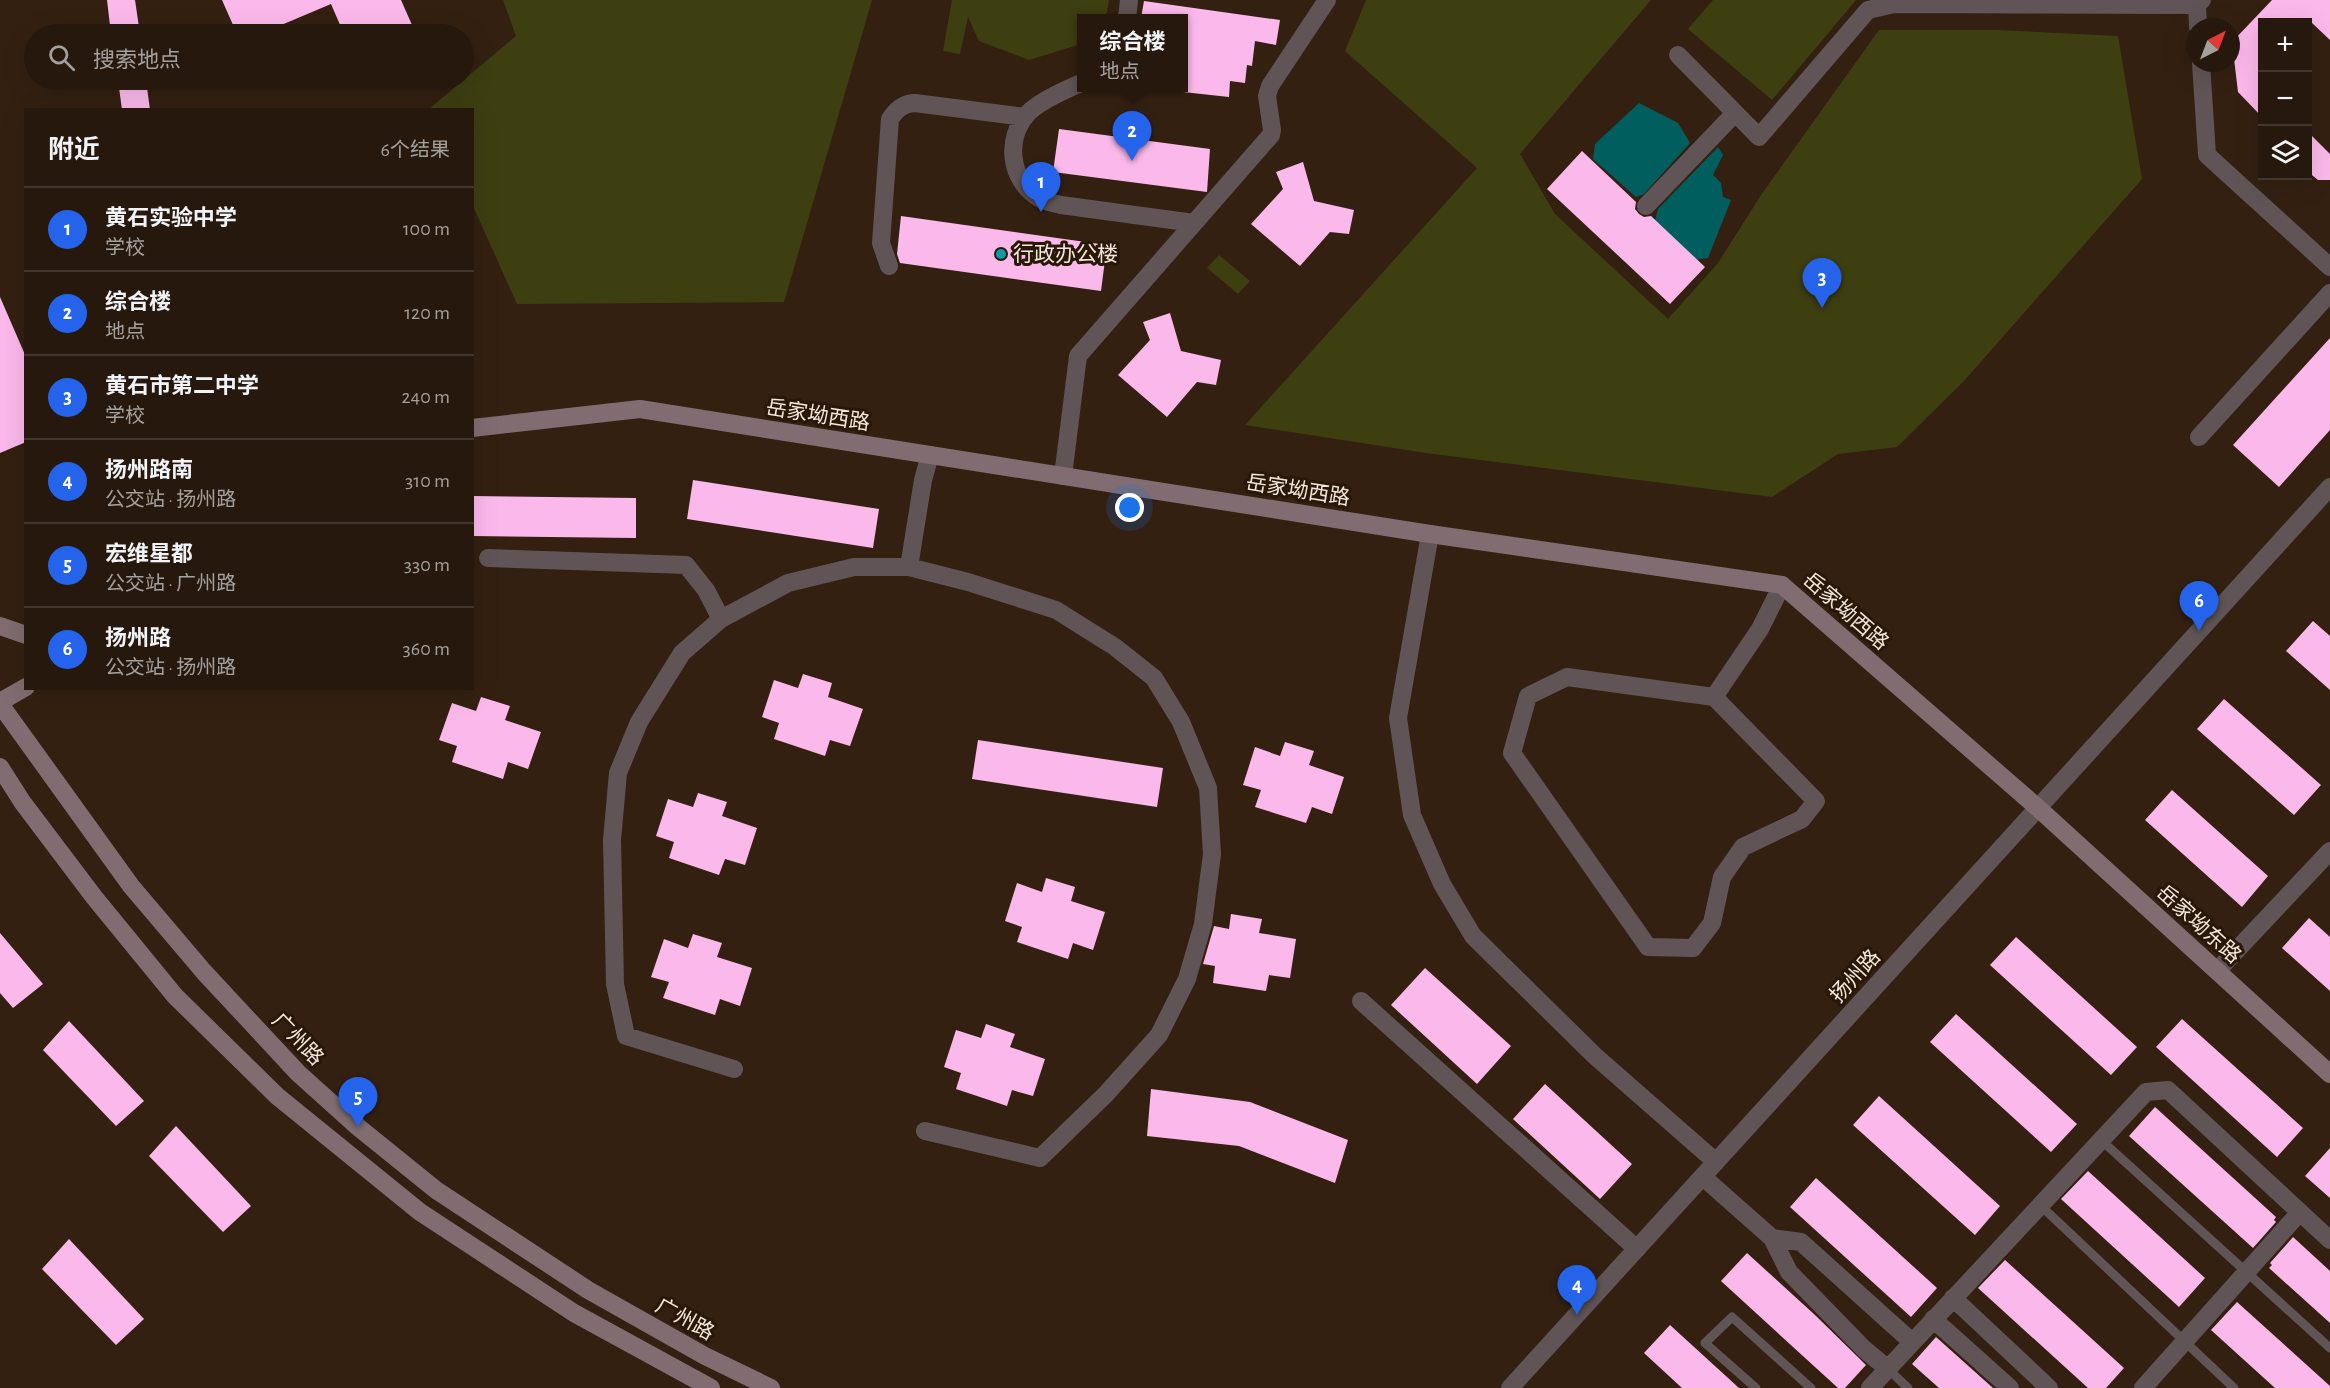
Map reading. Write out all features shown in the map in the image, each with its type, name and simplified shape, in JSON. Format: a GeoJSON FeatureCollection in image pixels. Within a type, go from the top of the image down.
{"type":"FeatureCollection","features":[{"type":"Feature","properties":{"kind":"main road","name":"岳家坳西路"},"geometry":{"type":"LineString","coordinates":[[474,428],[640,409],[1430,534],[1782,585],[2038,807]]}},
{"type":"Feature","properties":{"kind":"main road"},"geometry":{"type":"LineString","coordinates":[[0,626],[24,634]]}},
{"type":"Feature","properties":{"kind":"main road"},"geometry":{"type":"LineString","coordinates":[[0,703],[24,688]]}},
{"type":"Feature","properties":{"kind":"main road","name":"广州路"},"geometry":{"type":"LineString","coordinates":[[0,703],[131,886],[204,972],[298,1073],[358,1127],[435,1190],[588,1290],[705,1356],[771,1388]]}},
{"type":"Feature","properties":{"kind":"main road"},"geometry":{"type":"LineString","coordinates":[[0,767],[23,803],[94,897],[175,996],[277,1096],[420,1212],[574,1313],[711,1388]]}},
{"type":"Feature","properties":{"kind":"main road","name":"岳家坳东路"},"geometry":{"type":"LineString","coordinates":[[2038,807],[2330,1074]]}},
{"type":"Feature","properties":{"kind":"street"},"geometry":{"type":"LineString","coordinates":[[1063,476],[1078,356],[1271,135],[1267,96],[1270,86],[1327,0]]}},
{"type":"Feature","properties":{"kind":"street"},"geometry":{"type":"LineString","coordinates":[[1678,55],[1759,138],[1868,10],[1894,4],[2199,3],[2198,18]]}},
{"type":"Feature","properties":{"kind":"street"},"geometry":{"type":"LineString","coordinates":[[2202,72],[2207,155],[2330,267]]}},
{"type":"Feature","properties":{"kind":"street"},"geometry":{"type":"LineString","coordinates":[[1077,85],[1031,111],[1017,130],[1012,161],[1019,177],[1030,191],[1041,199],[1061,205],[1194,223]]}},
{"type":"Feature","properties":{"kind":"street"},"geometry":{"type":"LineString","coordinates":[[889,266],[880,243],[890,119],[895,111],[902,106],[915,103],[1025,117]]}},
{"type":"Feature","properties":{"kind":"street"},"geometry":{"type":"LineString","coordinates":[[1646,206],[1735,113]]}},
{"type":"Feature","properties":{"kind":"street"},"geometry":{"type":"LineString","coordinates":[[2199,437],[2330,293]]}},
{"type":"Feature","properties":{"kind":"street"},"geometry":{"type":"LineString","coordinates":[[909,567],[922,480],[930,455]]}},
{"type":"Feature","properties":{"kind":"street","name":"扬州路"},"geometry":{"type":"LineString","coordinates":[[1510,1388],[2330,487]]}},
{"type":"Feature","properties":{"kind":"street"},"geometry":{"type":"LineString","coordinates":[[1430,534],[1398,717],[1412,815],[1442,884],[1473,936],[1595,1056],[1716,1162]]}},
{"type":"Feature","properties":{"kind":"street"},"geometry":{"type":"LineString","coordinates":[[488,558],[686,566],[706,590],[721,619]]}},
{"type":"Feature","properties":{"kind":"street"},"geometry":{"type":"LineString","coordinates":[[734,1069],[626,1036],[615,984],[612,840],[618,773],[639,722],[682,653],[721,619],[788,583],[854,567],[909,567],[968,582],[1056,610],[1115,647],[1154,678],[1181,723],[1208,788],[1212,854],[1203,924],[1187,979],[1159,1035],[1106,1094],[1040,1158],[925,1131]]}},
{"type":"Feature","properties":{"kind":"street"},"geometry":{"type":"LineString","coordinates":[[1714,697],[1760,629],[1782,585]]}},
{"type":"Feature","properties":{"kind":"street"},"geometry":{"type":"LineString","coordinates":[[1567,677],[1714,697],[1816,801],[1802,819],[1743,847],[1722,877],[1712,923],[1693,948],[1648,947],[1512,753],[1528,696],[1567,677]]}},
{"type":"Feature","properties":{"kind":"street"},"geometry":{"type":"LineString","coordinates":[[2217,971],[2330,851]]}},
{"type":"Feature","properties":{"kind":"street"},"geometry":{"type":"LineString","coordinates":[[1361,1001],[1637,1249]]}},
{"type":"Feature","properties":{"kind":"street"},"geometry":{"type":"LineString","coordinates":[[1870,1388],[2146,1092],[2168,1090],[2330,1240]]}},
{"type":"Feature","properties":{"kind":"street"},"geometry":{"type":"LineString","coordinates":[[1703,1177],[1772,1238],[1789,1272],[1864,1349],[1888,1369]]}},
{"type":"Feature","properties":{"kind":"street"},"geometry":{"type":"LineString","coordinates":[[2143,1388],[2300,1212]]}},
{"type":"Feature","properties":{"kind":"street"},"geometry":{"type":"LineString","coordinates":[[1772,1238],[1802,1242],[1912,1342]]}},
{"type":"Feature","properties":{"kind":"street"},"geometry":{"type":"LineString","coordinates":[[1953,1298],[2049,1388]]}},
{"type":"Feature","properties":{"kind":"street"},"geometry":{"type":"LineString","coordinates":[[1933,1319],[2010,1388]]}},
{"type":"Feature","properties":{"kind":"lane"},"geometry":{"type":"LineString","coordinates":[[2101,1140],[2330,1348]]}},
{"type":"Feature","properties":{"kind":"lane"},"geometry":{"type":"LineString","coordinates":[[2040,1205],[2234,1388]]}},
{"type":"Feature","properties":{"kind":"lane"},"geometry":{"type":"LineString","coordinates":[[1756,1388],[1705,1343],[1732,1317],[1811,1388]]}},
{"type":"Feature","properties":{"kind":"lane"},"geometry":{"type":"LineString","coordinates":[[1888,1369],[1908,1388]]}},
{"type":"Feature","properties":{"kind":"shaded area"},"geometry":{"type":"Polygon","coordinates":[[[503,0],[872,0],[784,302],[517,304],[474,208],[474,108],[430,108],[452,90],[474,90],[474,71],[516,36],[503,0]]]}},
{"type":"Feature","properties":{"kind":"shaded area"},"geometry":{"type":"Polygon","coordinates":[[[952,0],[1109,0],[1105,14],[1077,14],[1077,45],[1029,60],[979,41],[968,17],[960,54],[943,51],[952,0]]]}},
{"type":"Feature","properties":{"kind":"shaded area"},"geometry":{"type":"Polygon","coordinates":[[[1366,0],[1651,0],[1520,154],[1555,214],[1668,319],[1718,263],[1761,195],[1879,30],[1997,30],[2118,36],[2142,179],[1963,382],[1897,447],[1838,454],[1772,497],[1426,453],[1245,425],[1477,168],[1345,51],[1366,0]]]}},
{"type":"Feature","properties":{"kind":"shaded area"},"geometry":{"type":"Polygon","coordinates":[[[1713,0],[1856,0],[1772,100],[1688,29],[1713,0]]]}},
{"type":"Feature","properties":{"kind":"shaded area"},"geometry":{"type":"Polygon","coordinates":[[[1219,255],[1250,281],[1238,294],[1207,268],[1219,255]]]}},
{"type":"Feature","properties":{"kind":"water"},"geometry":{"type":"Polygon","coordinates":[[[1639,103],[1678,123],[1690,143],[1644,194],[1636,197],[1593,159],[1595,144],[1639,103]]]}},
{"type":"Feature","properties":{"kind":"water"},"geometry":{"type":"Polygon","coordinates":[[[1718,147],[1723,155],[1713,175],[1721,183],[1723,197],[1731,200],[1708,258],[1693,260],[1654,224],[1658,209],[1718,147]]]}},
{"type":"Feature","properties":{"kind":"building"},"geometry":{"type":"Polygon","coordinates":[[[107,0],[135,0],[139,24],[110,24],[107,0]]]}},
{"type":"Feature","properties":{"kind":"building"},"geometry":{"type":"Polygon","coordinates":[[[222,0],[401,0],[412,24],[340,24],[331,4],[284,24],[233,24],[222,0]]]}},
{"type":"Feature","properties":{"kind":"building"},"geometry":{"type":"Polygon","coordinates":[[[2272,0],[2330,0],[2330,40],[2312,23],[2312,18],[2258,18],[2258,113],[2238,92],[2236,72],[2240,72],[2240,34],[2272,0]]]}},
{"type":"Feature","properties":{"kind":"building"},"geometry":{"type":"Polygon","coordinates":[[[1144,1],[1280,20],[1276,45],[1255,41],[1252,66],[1247,65],[1245,83],[1230,81],[1229,97],[1183,92],[1188,92],[1188,14],[1142,14],[1144,1]]]}},
{"type":"Feature","properties":{"kind":"building"},"geometry":{"type":"Polygon","coordinates":[[[119,90],[147,90],[150,108],[122,108],[119,90]]]}},
{"type":"Feature","properties":{"kind":"building"},"geometry":{"type":"Polygon","coordinates":[[[1059,129],[1210,149],[1207,192],[1053,172],[1059,129]]]}},
{"type":"Feature","properties":{"kind":"building"},"geometry":{"type":"Polygon","coordinates":[[[2312,136],[2330,154],[2330,180],[2318,180],[2312,175],[2312,136]]]}},
{"type":"Feature","properties":{"kind":"building"},"geometry":{"type":"Polygon","coordinates":[[[1582,151],[1636,202],[1635,209],[1639,214],[1644,217],[1651,216],[1705,267],[1670,304],[1547,189],[1582,151]]]}},
{"type":"Feature","properties":{"kind":"building"},"geometry":{"type":"Polygon","coordinates":[[[1303,162],[1314,201],[1354,210],[1349,234],[1330,232],[1300,266],[1251,224],[1283,189],[1276,172],[1303,162]]]}},
{"type":"Feature","properties":{"kind":"building","name":"行政办公楼"},"geometry":{"type":"Polygon","coordinates":[[[901,216],[1107,245],[1101,291],[900,263],[897,254],[901,216]]]}},
{"type":"Feature","properties":{"kind":"building"},"geometry":{"type":"Polygon","coordinates":[[[0,297],[24,352],[24,443],[0,453],[0,297]]]}},
{"type":"Feature","properties":{"kind":"building"},"geometry":{"type":"Polygon","coordinates":[[[1170,313],[1181,351],[1221,360],[1216,385],[1197,382],[1167,417],[1118,375],[1150,340],[1143,322],[1170,313]]]}},
{"type":"Feature","properties":{"kind":"building"},"geometry":{"type":"Polygon","coordinates":[[[2330,338],[2330,430],[2279,487],[2233,445],[2330,338]]]}},
{"type":"Feature","properties":{"kind":"building"},"geometry":{"type":"Polygon","coordinates":[[[693,480],[879,509],[873,548],[687,519],[693,480]]]}},
{"type":"Feature","properties":{"kind":"building"},"geometry":{"type":"Polygon","coordinates":[[[474,496],[636,498],[636,538],[474,536],[474,496]]]}},
{"type":"Feature","properties":{"kind":"building"},"geometry":{"type":"Polygon","coordinates":[[[2313,621],[2330,636],[2330,690],[2286,651],[2313,621]]]}},
{"type":"Feature","properties":{"kind":"building"},"geometry":{"type":"Polygon","coordinates":[[[803,674],[832,683],[828,697],[863,709],[850,746],[830,740],[825,756],[774,739],[779,723],[762,717],[774,680],[798,688],[803,674]]]}},
{"type":"Feature","properties":{"kind":"building"},"geometry":{"type":"Polygon","coordinates":[[[481,697],[510,706],[505,720],[541,732],[528,769],[508,762],[503,779],[452,762],[457,746],[439,740],[452,703],[476,711],[481,697]]]}},
{"type":"Feature","properties":{"kind":"building"},"geometry":{"type":"Polygon","coordinates":[[[2224,699],[2321,785],[2294,815],[2197,729],[2224,699]]]}},
{"type":"Feature","properties":{"kind":"building"},"geometry":{"type":"Polygon","coordinates":[[[978,740],[1163,768],[1157,807],[972,779],[978,740]]]}},
{"type":"Feature","properties":{"kind":"building"},"geometry":{"type":"Polygon","coordinates":[[[1285,742],[1314,751],[1309,765],[1344,777],[1332,814],[1312,807],[1306,823],[1255,807],[1261,790],[1243,785],[1255,747],[1280,756],[1285,742]]]}},
{"type":"Feature","properties":{"kind":"building"},"geometry":{"type":"Polygon","coordinates":[[[2172,790],[2268,876],[2242,907],[2145,820],[2172,790]]]}},
{"type":"Feature","properties":{"kind":"building"},"geometry":{"type":"Polygon","coordinates":[[[698,793],[727,802],[722,816],[757,828],[745,865],[725,859],[719,875],[669,858],[674,842],[656,836],[668,799],[693,807],[698,793]]]}},
{"type":"Feature","properties":{"kind":"building"},"geometry":{"type":"Polygon","coordinates":[[[1046,878],[1075,887],[1071,901],[1105,912],[1093,950],[1073,943],[1068,959],[1017,942],[1022,927],[1005,921],[1017,883],[1042,892],[1046,878]]]}},
{"type":"Feature","properties":{"kind":"building"},"geometry":{"type":"Polygon","coordinates":[[[1231,914],[1262,919],[1259,933],[1296,939],[1290,978],[1269,975],[1266,991],[1213,983],[1215,966],[1203,964],[1214,926],[1229,929],[1231,914]]]}},
{"type":"Feature","properties":{"kind":"building"},"geometry":{"type":"Polygon","coordinates":[[[2309,918],[2330,937],[2330,991],[2282,948],[2309,918]]]}},
{"type":"Feature","properties":{"kind":"building"},"geometry":{"type":"Polygon","coordinates":[[[0,933],[43,984],[13,1008],[0,993],[0,933]]]}},
{"type":"Feature","properties":{"kind":"building"},"geometry":{"type":"Polygon","coordinates":[[[693,934],[722,943],[717,957],[752,968],[740,1006],[720,999],[715,1015],[663,998],[669,982],[651,977],[664,939],[688,948],[693,934]]]}},
{"type":"Feature","properties":{"kind":"building"},"geometry":{"type":"Polygon","coordinates":[[[2016,937],[2137,1047],[2111,1075],[1990,965],[2016,937]]]}},
{"type":"Feature","properties":{"kind":"building"},"geometry":{"type":"Polygon","coordinates":[[[1425,968],[1511,1046],[1477,1084],[1391,1005],[1425,968]]]}},
{"type":"Feature","properties":{"kind":"building"},"geometry":{"type":"Polygon","coordinates":[[[1956,1014],[2077,1124],[2051,1152],[1930,1042],[1956,1014]]]}},
{"type":"Feature","properties":{"kind":"building"},"geometry":{"type":"Polygon","coordinates":[[[2182,1019],[2303,1128],[2277,1157],[2156,1047],[2182,1019]]]}},
{"type":"Feature","properties":{"kind":"building"},"geometry":{"type":"Polygon","coordinates":[[[69,1021],[144,1101],[116,1126],[43,1050],[69,1021]]]}},
{"type":"Feature","properties":{"kind":"building"},"geometry":{"type":"Polygon","coordinates":[[[986,1024],[1015,1034],[1010,1047],[1045,1059],[1033,1096],[1012,1090],[1007,1106],[956,1089],[961,1073],[944,1067],[956,1030],[981,1038],[986,1024]]]}},
{"type":"Feature","properties":{"kind":"building"},"geometry":{"type":"Polygon","coordinates":[[[1545,1084],[1632,1164],[1600,1199],[1513,1119],[1545,1084]]]}},
{"type":"Feature","properties":{"kind":"building"},"geometry":{"type":"Polygon","coordinates":[[[1151,1089],[1250,1102],[1348,1140],[1335,1183],[1239,1146],[1147,1136],[1151,1089]]]}},
{"type":"Feature","properties":{"kind":"building"},"geometry":{"type":"Polygon","coordinates":[[[1879,1096],[2000,1206],[1975,1235],[1853,1125],[1879,1096]]]}},
{"type":"Feature","properties":{"kind":"building"},"geometry":{"type":"Polygon","coordinates":[[[2155,1107],[2276,1217],[2274,1220],[2276,1222],[2253,1248],[2129,1136],[2155,1107]]]}},
{"type":"Feature","properties":{"kind":"building"},"geometry":{"type":"Polygon","coordinates":[[[176,1126],[251,1206],[223,1232],[149,1156],[176,1126]]]}},
{"type":"Feature","properties":{"kind":"building"},"geometry":{"type":"Polygon","coordinates":[[[2330,1148],[2330,1198],[2305,1176],[2330,1148]]]}},
{"type":"Feature","properties":{"kind":"building"},"geometry":{"type":"Polygon","coordinates":[[[2088,1171],[2205,1278],[2179,1307],[2061,1199],[2088,1171]]]}},
{"type":"Feature","properties":{"kind":"building"},"geometry":{"type":"Polygon","coordinates":[[[1816,1178],[1937,1288],[1911,1317],[1790,1207],[1816,1178]]]}},
{"type":"Feature","properties":{"kind":"building"},"geometry":{"type":"Polygon","coordinates":[[[2293,1237],[2330,1271],[2330,1323],[2269,1268],[2272,1265],[2270,1263],[2293,1237]]]}},
{"type":"Feature","properties":{"kind":"building"},"geometry":{"type":"Polygon","coordinates":[[[69,1239],[144,1319],[116,1345],[42,1269],[69,1239]]]}},
{"type":"Feature","properties":{"kind":"building"},"geometry":{"type":"Polygon","coordinates":[[[1747,1253],[1866,1365],[1845,1388],[1838,1388],[1721,1281],[1747,1253]]]}},
{"type":"Feature","properties":{"kind":"building"},"geometry":{"type":"Polygon","coordinates":[[[2005,1260],[2124,1368],[2106,1388],[2088,1388],[1978,1288],[2005,1260]]]}},
{"type":"Feature","properties":{"kind":"building"},"geometry":{"type":"Polygon","coordinates":[[[2237,1302],[2330,1388],[2275,1388],[2211,1330],[2237,1302]]]}},
{"type":"Feature","properties":{"kind":"building"},"geometry":{"type":"Polygon","coordinates":[[[1670,1325],[1739,1388],[1682,1388],[1644,1353],[1670,1325]]]}},
{"type":"Feature","properties":{"kind":"building"},"geometry":{"type":"Polygon","coordinates":[[[1936,1337],[1993,1388],[1939,1388],[1912,1364],[1936,1337]]]}},
{"type":"Feature","properties":{"kind":"place","name":"综合楼"},"geometry":{"type":"Point","coordinates":[1132,161]}},
{"type":"Feature","properties":{"kind":"place","name":"黄石实验中学"},"geometry":{"type":"Point","coordinates":[1041,212]}},
{"type":"Feature","properties":{"kind":"place","name":"行政办公楼"},"geometry":{"type":"Point","coordinates":[1001,254]}},
{"type":"Feature","properties":{"kind":"place","name":"黄石市第二中学"},"geometry":{"type":"Point","coordinates":[1822,308]}},
{"type":"Feature","properties":{"kind":"place","name":"扬州路"},"geometry":{"type":"Point","coordinates":[2199,631]}},
{"type":"Feature","properties":{"kind":"place","name":"宏维星都"},"geometry":{"type":"Point","coordinates":[358,1127]}},
{"type":"Feature","properties":{"kind":"place","name":"扬州路南"},"geometry":{"type":"Point","coordinates":[1577,1315]}}]}
